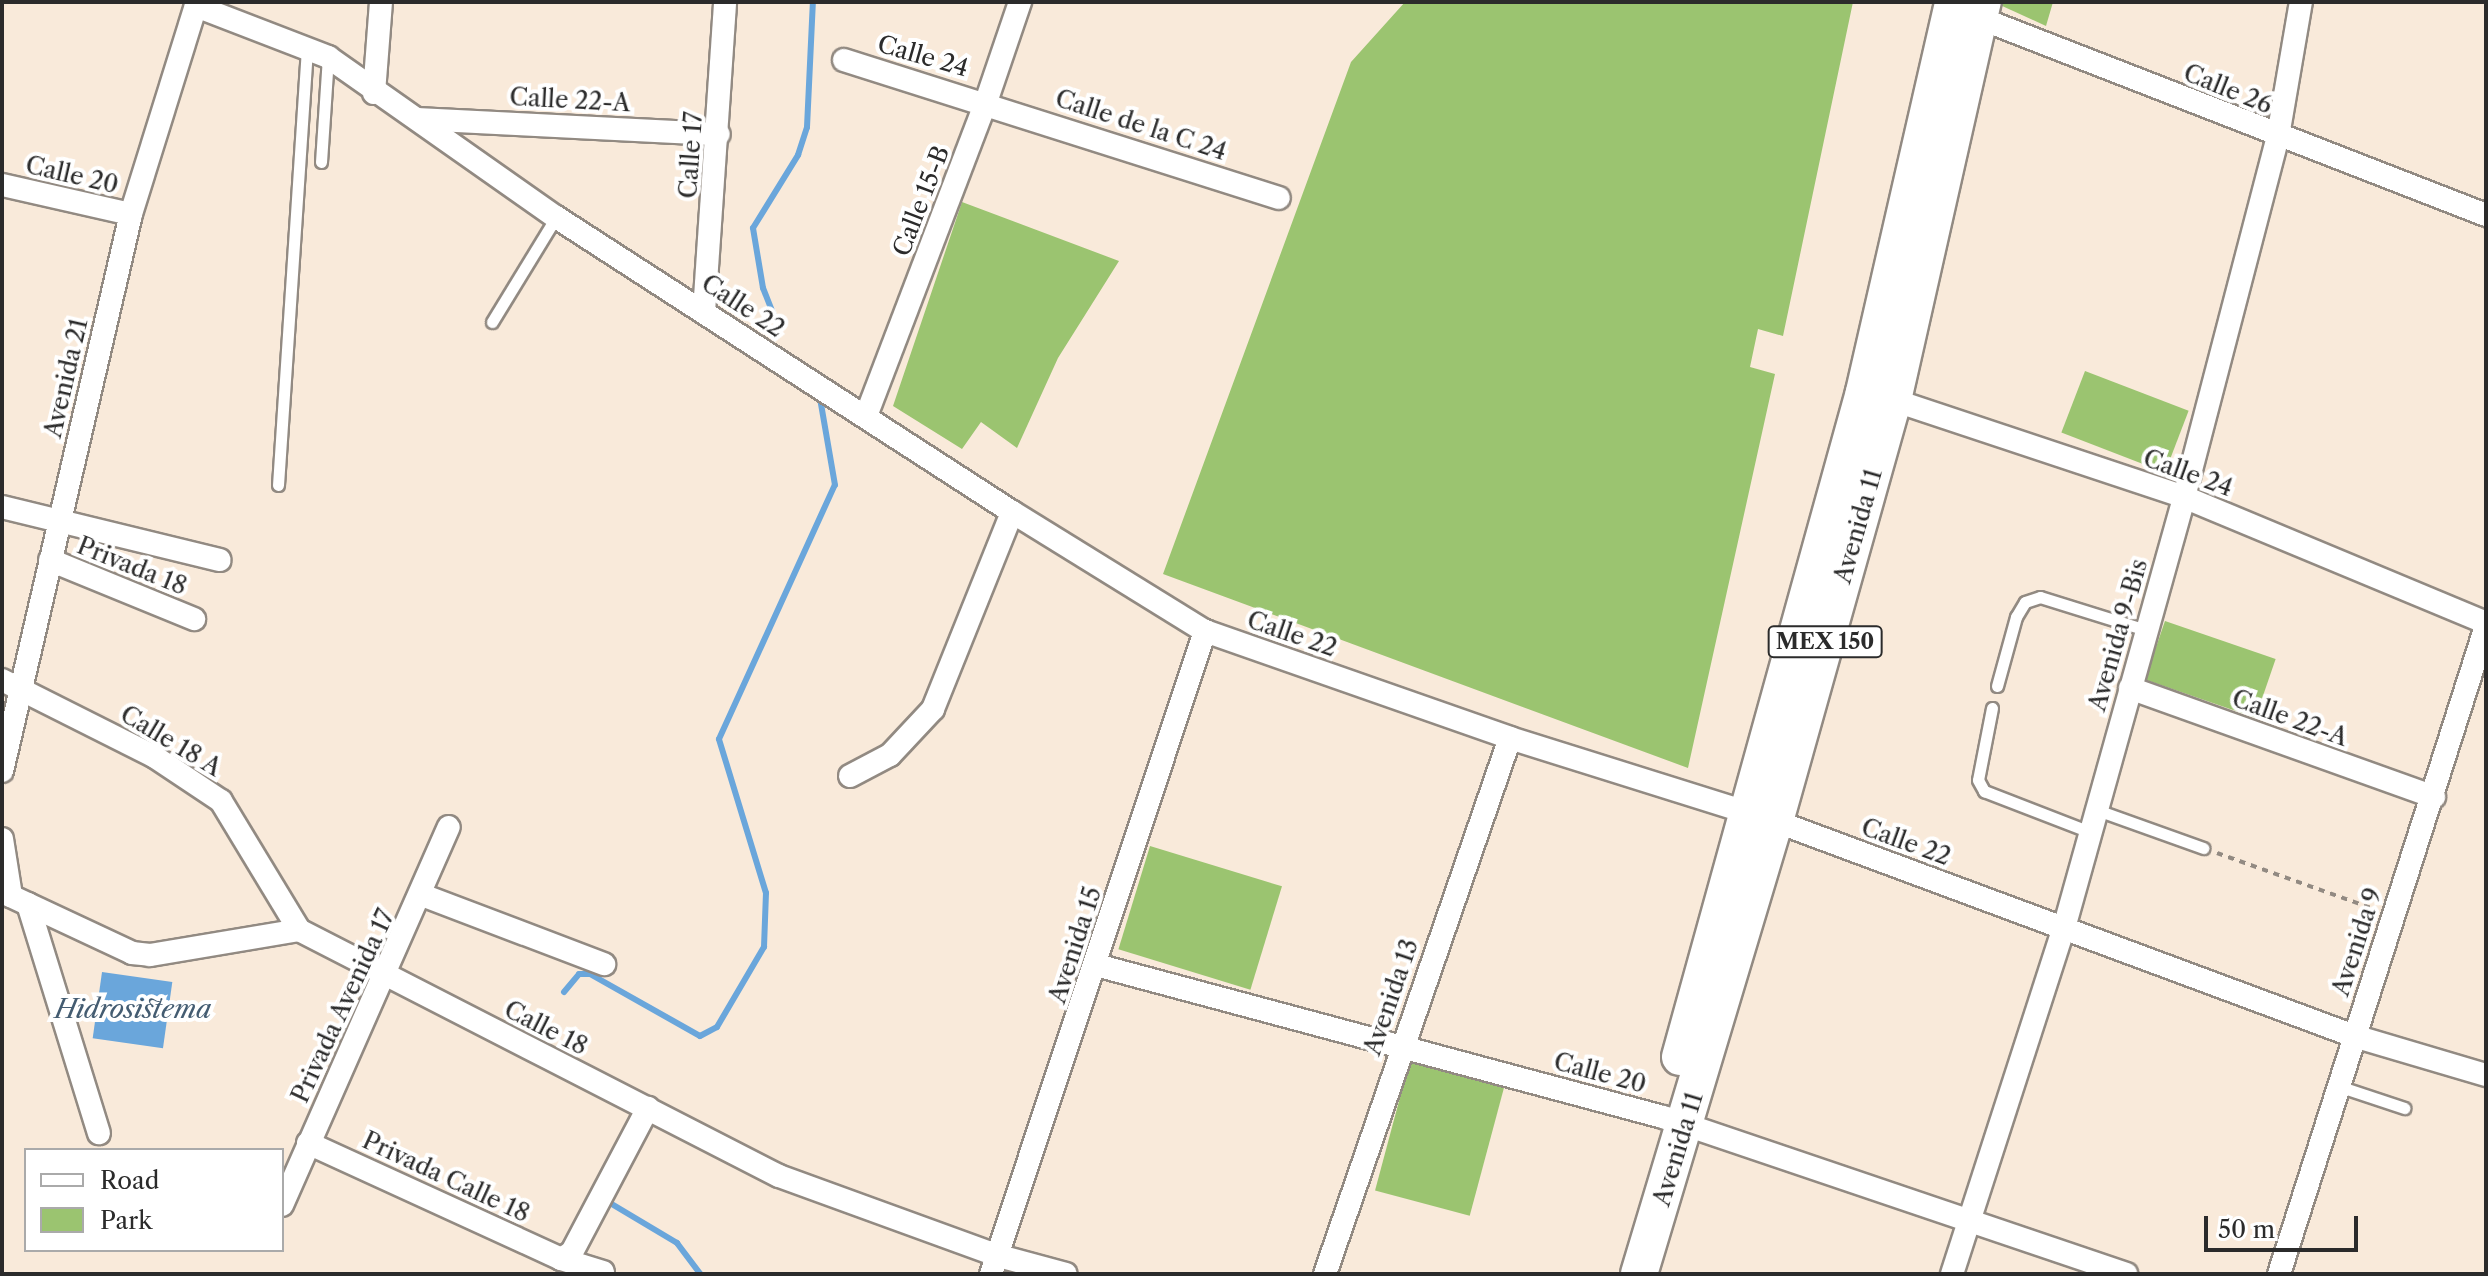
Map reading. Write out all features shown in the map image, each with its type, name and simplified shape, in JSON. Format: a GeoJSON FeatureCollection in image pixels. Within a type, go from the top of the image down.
{"type":"FeatureCollection","features":[{"type":"Feature","properties":{"kind":"main road","name":"Avenida 11"},"geometry":{"type":"LineString","coordinates":[[1639,1274],[1675,1121],[1879,396],[1967,7]]}},
{"type":"Feature","properties":{"kind":"main road","name":"Avenida 11"},"geometry":{"type":"LineString","coordinates":[[1613,1274],[1675,1121]]}},
{"type":"Feature","properties":{"kind":"street"},"geometry":{"type":"LineString","coordinates":[[374,93],[381,2]]}},
{"type":"Feature","properties":{"kind":"street","name":"Calle 17"},"geometry":{"type":"LineString","coordinates":[[704,312],[719,134],[725,2]]}},
{"type":"Feature","properties":{"kind":"street","name":"Calle 15-B"},"geometry":{"type":"LineString","coordinates":[[866,416],[986,102],[1020,2]]}},
{"type":"Feature","properties":{"kind":"street","name":"Avenida 9-Bis"},"geometry":{"type":"LineString","coordinates":[[1952,1274],[2064,928],[2184,497],[2278,136],[2301,2]]}},
{"type":"Feature","properties":{"kind":"street","name":"Calle 22"},"geometry":{"type":"LineString","coordinates":[[196,4],[328,57],[374,93],[418,119],[556,217],[1012,512],[1205,631],[1510,738],[1762,817],[2354,1036],[2486,1075]]}},
{"type":"Feature","properties":{"kind":"street","name":"Avenida 21"},"geometry":{"type":"LineString","coordinates":[[2,771],[11,684],[50,560],[131,214],[196,4]]}},
{"type":"Feature","properties":{"kind":"street","name":"Calle 26"},"geometry":{"type":"LineString","coordinates":[[1967,7],[2278,136],[2486,215]]}},
{"type":"Feature","properties":{"kind":"street","name":"Calle 24"},"geometry":{"type":"LineString","coordinates":[[844,60],[986,102]]}},
{"type":"Feature","properties":{"kind":"street","name":"Calle de la C 24"},"geometry":{"type":"LineString","coordinates":[[986,102],[1279,198]]}},
{"type":"Feature","properties":{"kind":"street","name":"Calle 22-A"},"geometry":{"type":"LineString","coordinates":[[418,119],[719,134]]}},
{"type":"Feature","properties":{"kind":"street","name":"Calle 20"},"geometry":{"type":"LineString","coordinates":[[2,185],[131,214]]}},
{"type":"Feature","properties":{"kind":"street","name":"Calle 24"},"geometry":{"type":"LineString","coordinates":[[1879,396],[2184,497],[2486,624]]}},
{"type":"Feature","properties":{"kind":"street"},"geometry":{"type":"LineString","coordinates":[[2,507],[220,560]]}},
{"type":"Feature","properties":{"kind":"street"},"geometry":{"type":"LineString","coordinates":[[850,776],[890,755],[933,709],[1012,512]]}},
{"type":"Feature","properties":{"kind":"street","name":"Privada 18"},"geometry":{"type":"LineString","coordinates":[[50,560],[194,619]]}},
{"type":"Feature","properties":{"kind":"street","name":"Avenida 9"},"geometry":{"type":"LineString","coordinates":[[2279,1274],[2434,797],[2486,624]]}},
{"type":"Feature","properties":{"kind":"street","name":"Avenida 15"},"geometry":{"type":"LineString","coordinates":[[995,1265],[1205,631]]}},
{"type":"Feature","properties":{"kind":"street","name":"Calle 18 A"},"geometry":{"type":"LineString","coordinates":[[11,684],[155,757],[221,801],[299,930]]}},
{"type":"Feature","properties":{"kind":"street","name":"Calle 22-A"},"geometry":{"type":"LineString","coordinates":[[2130,688],[2434,797]]}},
{"type":"Feature","properties":{"kind":"street","name":"Avenida 13"},"geometry":{"type":"LineString","coordinates":[[1325,1274],[1401,1045],[1510,738]]}},
{"type":"Feature","properties":{"kind":"street","name":"Privada Avenida 17"},"geometry":{"type":"LineString","coordinates":[[284,1200],[422,895],[449,827]]}},
{"type":"Feature","properties":{"kind":"street"},"geometry":{"type":"LineString","coordinates":[[2,839],[14,897],[99,1133]]}},
{"type":"Feature","properties":{"kind":"street"},"geometry":{"type":"LineString","coordinates":[[422,895],[604,964]]}},
{"type":"Feature","properties":{"kind":"street"},"geometry":{"type":"LineString","coordinates":[[14,897],[132,953],[150,955],[299,930]]}},
{"type":"Feature","properties":{"kind":"street","name":"Calle 18"},"geometry":{"type":"LineString","coordinates":[[299,930],[779,1176],[995,1265],[1066,1274]]}},
{"type":"Feature","properties":{"kind":"street","name":"Calle 20"},"geometry":{"type":"LineString","coordinates":[[1096,965],[1675,1121],[2126,1274]]}},
{"type":"Feature","properties":{"kind":"street"},"geometry":{"type":"LineString","coordinates":[[561,1259],[572,1252],[648,1108]]}},
{"type":"Feature","properties":{"kind":"street","name":"Privada Calle 18"},"geometry":{"type":"LineString","coordinates":[[308,1143],[561,1259],[603,1272]]}},
{"type":"Feature","properties":{"kind":"lane"},"geometry":{"type":"LineString","coordinates":[[278,485],[307,47]]}},
{"type":"Feature","properties":{"kind":"lane"},"geometry":{"type":"LineString","coordinates":[[321,162],[328,57]]}},
{"type":"Feature","properties":{"kind":"lane"},"geometry":{"type":"LineString","coordinates":[[492,322],[556,217]]}},
{"type":"Feature","properties":{"kind":"lane"},"geometry":{"type":"LineString","coordinates":[[1997,686],[2016,617],[2025,602],[2040,597],[2146,630]]}},
{"type":"Feature","properties":{"kind":"lane"},"geometry":{"type":"LineString","coordinates":[[1992,708],[1978,780],[1984,791],[2090,832]]}},
{"type":"Feature","properties":{"kind":"lane"},"geometry":{"type":"LineString","coordinates":[[2097,810],[2203,848]]}},
{"type":"Feature","properties":{"kind":"lane"},"geometry":{"type":"LineString","coordinates":[[2338,1085],[2404,1108]]}},
{"type":"Feature","properties":{"kind":"path"},"geometry":{"type":"LineString","coordinates":[[2203,848],[2393,916]]}},
{"type":"Feature","properties":{"kind":"green space"},"geometry":{"type":"Polygon","coordinates":[[[1405,2],[1853,2],[1783,336],[1758,329],[1750,367],[1775,374],[1688,768],[1163,574],[1351,62],[1405,2]]]}},
{"type":"Feature","properties":{"kind":"green space"},"geometry":{"type":"Polygon","coordinates":[[[2000,2],[2053,2],[2046,26],[2000,5],[2000,2]]]}},
{"type":"Feature","properties":{"kind":"green space"},"geometry":{"type":"Polygon","coordinates":[[[962,202],[1119,261],[1058,358],[1017,448],[981,422],[962,449],[893,406],[962,202]]]}},
{"type":"Feature","properties":{"kind":"green space"},"geometry":{"type":"Polygon","coordinates":[[[2085,371],[2189,411],[2165,472],[2061,433],[2085,371]]]}},
{"type":"Feature","properties":{"kind":"green space"},"geometry":{"type":"Polygon","coordinates":[[[2165,621],[2276,659],[2255,718],[2145,680],[2165,621]]]}},
{"type":"Feature","properties":{"kind":"green space"},"geometry":{"type":"Polygon","coordinates":[[[1150,846],[1282,886],[1250,990],[1118,949],[1150,846]]]}},
{"type":"Feature","properties":{"kind":"green space"},"geometry":{"type":"Polygon","coordinates":[[[1410,1060],[1505,1085],[1470,1216],[1375,1190],[1410,1060]]]}},
{"type":"Feature","properties":{"kind":"water","name":"Hidrosistema"},"geometry":{"type":"Polygon","coordinates":[[[102,972],[172,982],[163,1048],[93,1038],[102,972]]]}},
{"type":"Feature","properties":{"kind":"waterway"},"geometry":{"type":"LineString","coordinates":[[778,326],[763,288],[753,228],[798,155],[807,127],[813,2]]}},
{"type":"Feature","properties":{"kind":"waterway"},"geometry":{"type":"LineString","coordinates":[[564,992],[579,974],[590,974],[700,1036],[717,1027],[764,947],[766,893],[719,739],[835,485],[820,398]]}},
{"type":"Feature","properties":{"kind":"waterway"},"geometry":{"type":"LineString","coordinates":[[605,1200],[677,1243],[700,1274]]}}]}
